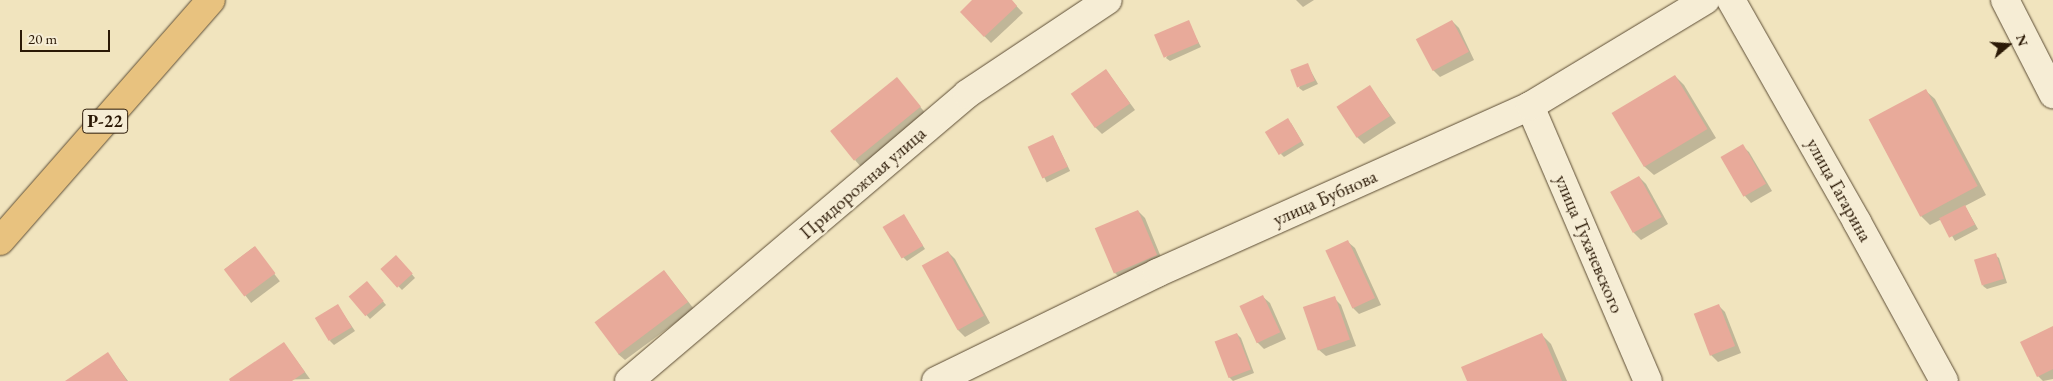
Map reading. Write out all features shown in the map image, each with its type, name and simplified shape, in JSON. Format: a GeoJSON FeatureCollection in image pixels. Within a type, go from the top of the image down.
{"type":"FeatureCollection","features":[{"type":"Feature","properties":{"kind":"highway","name":"Р-22"},"geometry":{"type":"LineString","coordinates":[[0,242],[211,0]]}},
{"type":"Feature","properties":{"kind":"street","name":"Придорожная улица"},"geometry":{"type":"LineString","coordinates":[[629,381],[967,94],[1108,0]]}},
{"type":"Feature","properties":{"kind":"street","name":"улица Бубнова"},"geometry":{"type":"LineString","coordinates":[[936,381],[1157,273],[1530,106],[1706,0]]}},
{"type":"Feature","properties":{"kind":"street","name":"улица Гагарина"},"geometry":{"type":"LineString","coordinates":[[1731,0],[1857,222],[1944,381]]}},
{"type":"Feature","properties":{"kind":"street"},"geometry":{"type":"LineString","coordinates":[[2006,0],[2053,94]]}},
{"type":"Feature","properties":{"kind":"street","name":"улица Тухачевского"},"geometry":{"type":"LineString","coordinates":[[1530,106],[1648,381]]}},
{"type":"Feature","properties":{"kind":"building"},"geometry":{"type":"Polygon","coordinates":[[[972,0],[1012,0],[1017,6],[984,37],[960,12],[972,0]]]}},
{"type":"Feature","properties":{"kind":"building"},"geometry":{"type":"Polygon","coordinates":[[[1189,20],[1199,43],[1164,58],[1154,35],[1189,20]]]}},
{"type":"Feature","properties":{"kind":"building"},"geometry":{"type":"Polygon","coordinates":[[[1452,20],[1469,52],[1433,71],[1416,39],[1452,20]]]}},
{"type":"Feature","properties":{"kind":"building"},"geometry":{"type":"Polygon","coordinates":[[[1308,63],[1315,81],[1297,88],[1290,70],[1308,63]]]}},
{"type":"Feature","properties":{"kind":"building"},"geometry":{"type":"Polygon","coordinates":[[[1106,69],[1130,103],[1095,128],[1071,94],[1106,69]]]}},
{"type":"Feature","properties":{"kind":"building"},"geometry":{"type":"Polygon","coordinates":[[[1675,75],[1707,129],[1644,167],[1612,113],[1675,75]]]}},
{"type":"Feature","properties":{"kind":"building"},"geometry":{"type":"Polygon","coordinates":[[[897,77],[921,107],[854,161],[830,131],[897,77]]]}},
{"type":"Feature","properties":{"kind":"building"},"geometry":{"type":"Polygon","coordinates":[[[1370,85],[1390,116],[1357,138],[1336,107],[1370,85]]]}},
{"type":"Feature","properties":{"kind":"building"},"geometry":{"type":"Polygon","coordinates":[[[1926,89],[1978,186],[1920,217],[1869,120],[1926,89]]]}},
{"type":"Feature","properties":{"kind":"building"},"geometry":{"type":"Polygon","coordinates":[[[1288,118],[1302,141],[1279,155],[1265,132],[1288,118]]]}},
{"type":"Feature","properties":{"kind":"building"},"geometry":{"type":"Polygon","coordinates":[[[1053,135],[1068,167],[1042,179],[1028,147],[1053,135]]]}},
{"type":"Feature","properties":{"kind":"building"},"geometry":{"type":"Polygon","coordinates":[[[1743,144],[1766,184],[1743,197],[1720,157],[1743,144]]]}},
{"type":"Feature","properties":{"kind":"building"},"geometry":{"type":"Polygon","coordinates":[[[1639,176],[1662,217],[1633,233],[1610,192],[1639,176]]]}},
{"type":"Feature","properties":{"kind":"building"},"geometry":{"type":"Polygon","coordinates":[[[1965,205],[1975,225],[1949,238],[1939,218],[1965,205]]]}},
{"type":"Feature","properties":{"kind":"building"},"geometry":{"type":"Polygon","coordinates":[[[1138,210],[1157,255],[1114,273],[1095,228],[1138,210]]]}},
{"type":"Feature","properties":{"kind":"building"},"geometry":{"type":"Polygon","coordinates":[[[904,214],[923,246],[902,259],[883,227],[904,214]]]}},
{"type":"Feature","properties":{"kind":"building"},"geometry":{"type":"Polygon","coordinates":[[[1348,240],[1375,298],[1352,309],[1325,251],[1348,240]]]}},
{"type":"Feature","properties":{"kind":"building"},"geometry":{"type":"Polygon","coordinates":[[[255,246],[275,273],[244,297],[224,269],[255,246]]]}},
{"type":"Feature","properties":{"kind":"building"},"geometry":{"type":"Polygon","coordinates":[[[948,251],[984,316],[958,330],[922,266],[948,251]]]}},
{"type":"Feature","properties":{"kind":"building"},"geometry":{"type":"Polygon","coordinates":[[[1996,253],[2004,279],[1982,286],[1974,260],[1996,253]]]}},
{"type":"Feature","properties":{"kind":"building"},"geometry":{"type":"Polygon","coordinates":[[[396,255],[413,274],[397,288],[380,269],[396,255]]]}},
{"type":"Feature","properties":{"kind":"building"},"geometry":{"type":"Polygon","coordinates":[[[664,270],[688,302],[619,354],[595,322],[664,270]]]}},
{"type":"Feature","properties":{"kind":"building"},"geometry":{"type":"Polygon","coordinates":[[[367,281],[384,301],[365,316],[349,296],[367,281]]]}},
{"type":"Feature","properties":{"kind":"building"},"geometry":{"type":"Polygon","coordinates":[[[1263,295],[1280,332],[1257,343],[1239,306],[1263,295]]]}},
{"type":"Feature","properties":{"kind":"building"},"geometry":{"type":"Polygon","coordinates":[[[1335,296],[1350,339],[1318,351],[1303,307],[1335,296]]]}},
{"type":"Feature","properties":{"kind":"building"},"geometry":{"type":"Polygon","coordinates":[[[338,304],[352,327],[329,341],[315,318],[338,304]]]}},
{"type":"Feature","properties":{"kind":"building"},"geometry":{"type":"Polygon","coordinates":[[[1719,304],[1735,346],[1710,356],[1694,314],[1719,304]]]}},
{"type":"Feature","properties":{"kind":"building"},"geometry":{"type":"Polygon","coordinates":[[[2053,326],[2053,369],[2037,377],[2020,342],[2053,326]]]}},
{"type":"Feature","properties":{"kind":"building"},"geometry":{"type":"Polygon","coordinates":[[[1237,333],[1251,369],[1229,378],[1215,342],[1237,333]]]}},
{"type":"Feature","properties":{"kind":"building"},"geometry":{"type":"Polygon","coordinates":[[[1542,333],[1562,381],[1467,381],[1461,367],[1542,333]]]}},
{"type":"Feature","properties":{"kind":"building"},"geometry":{"type":"Polygon","coordinates":[[[284,342],[305,372],[292,381],[230,381],[229,379],[284,342]]]}},
{"type":"Feature","properties":{"kind":"building"},"geometry":{"type":"Polygon","coordinates":[[[108,352],[127,381],[65,381],[108,352]]]}}]}
